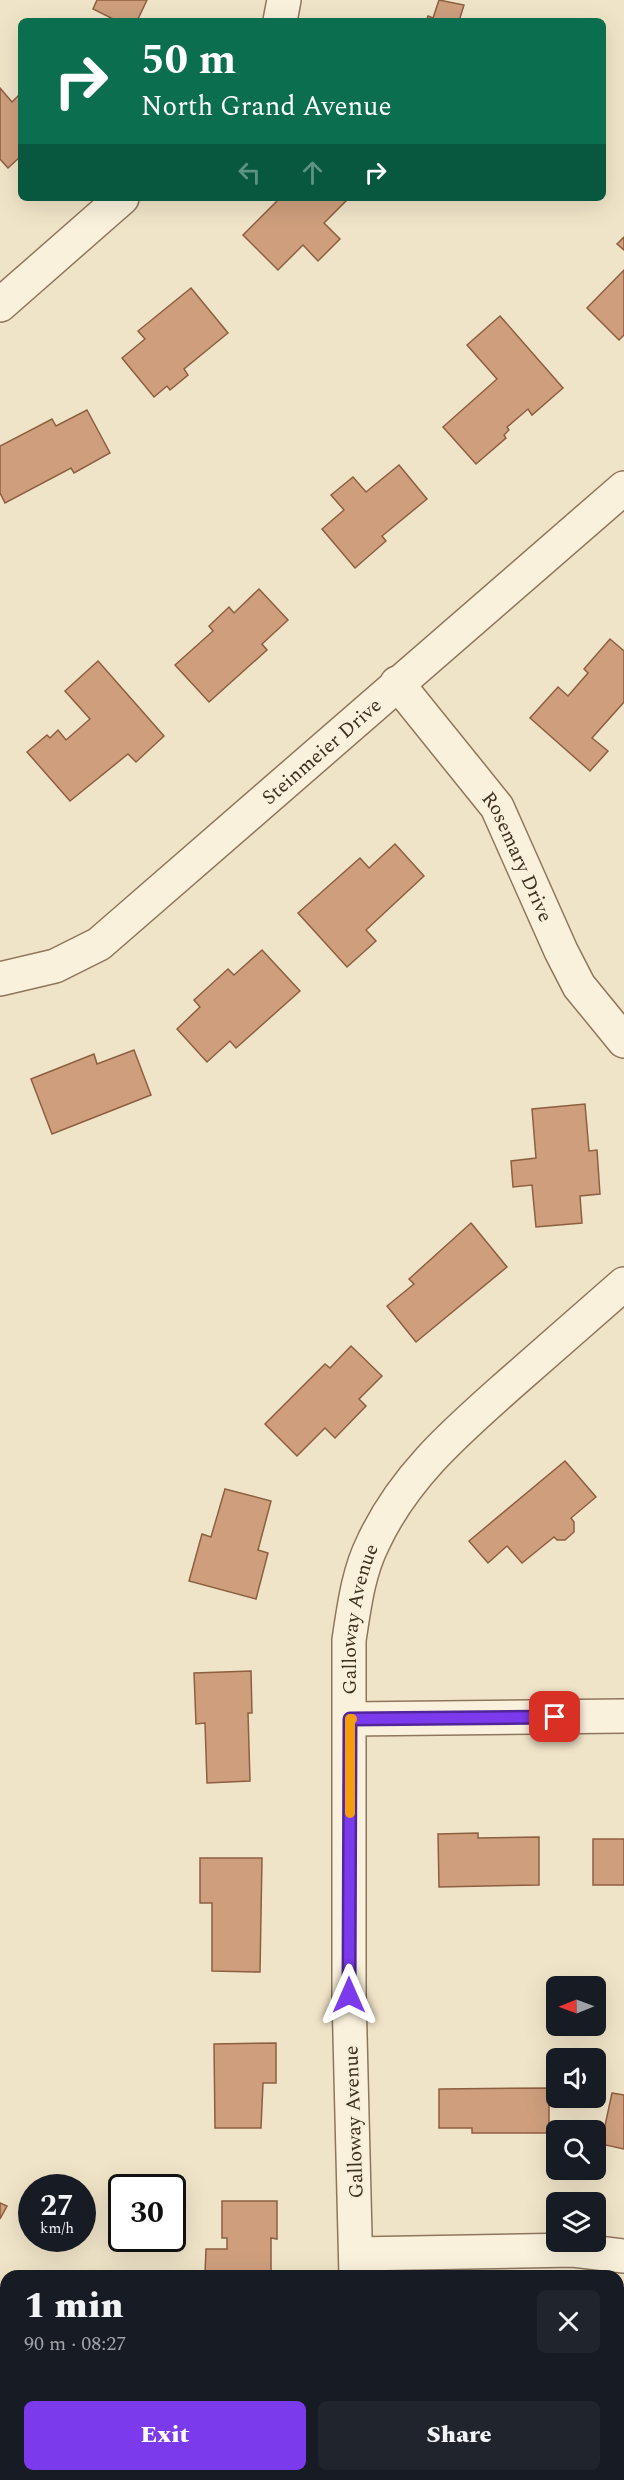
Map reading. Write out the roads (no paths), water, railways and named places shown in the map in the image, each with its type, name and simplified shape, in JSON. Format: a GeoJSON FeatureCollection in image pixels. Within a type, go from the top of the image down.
{"type":"FeatureCollection","features":[{"type":"Feature","properties":{"kind":"street"},"geometry":{"type":"LineString","coordinates":[[281,18],[284,0]]}},
{"type":"Feature","properties":{"kind":"street"},"geometry":{"type":"LineString","coordinates":[[0,305],[119,201]]}},
{"type":"Feature","properties":{"kind":"street","name":"Steinmeier Drive"},"geometry":{"type":"LineString","coordinates":[[0,979],[54,966],[99,944],[624,488]]}},
{"type":"Feature","properties":{"kind":"street","name":"Rosemary Drive"},"geometry":{"type":"LineString","coordinates":[[397,683],[497,807],[579,986],[624,1041]]}},
{"type":"Feature","properties":{"kind":"street","name":"Galloway Avenue"},"geometry":{"type":"LineString","coordinates":[[356,2265],[349,1995],[349,1640],[357,1591],[372,1545],[395,1501],[437,1450],[624,1284]]}},
{"type":"Feature","properties":{"kind":"street"},"geometry":{"type":"LineString","coordinates":[[350,1719],[624,1716]]}},
{"type":"Feature","properties":{"kind":"street"},"geometry":{"type":"LineString","coordinates":[[356,2265],[573,2250],[624,2256]]}}]}
